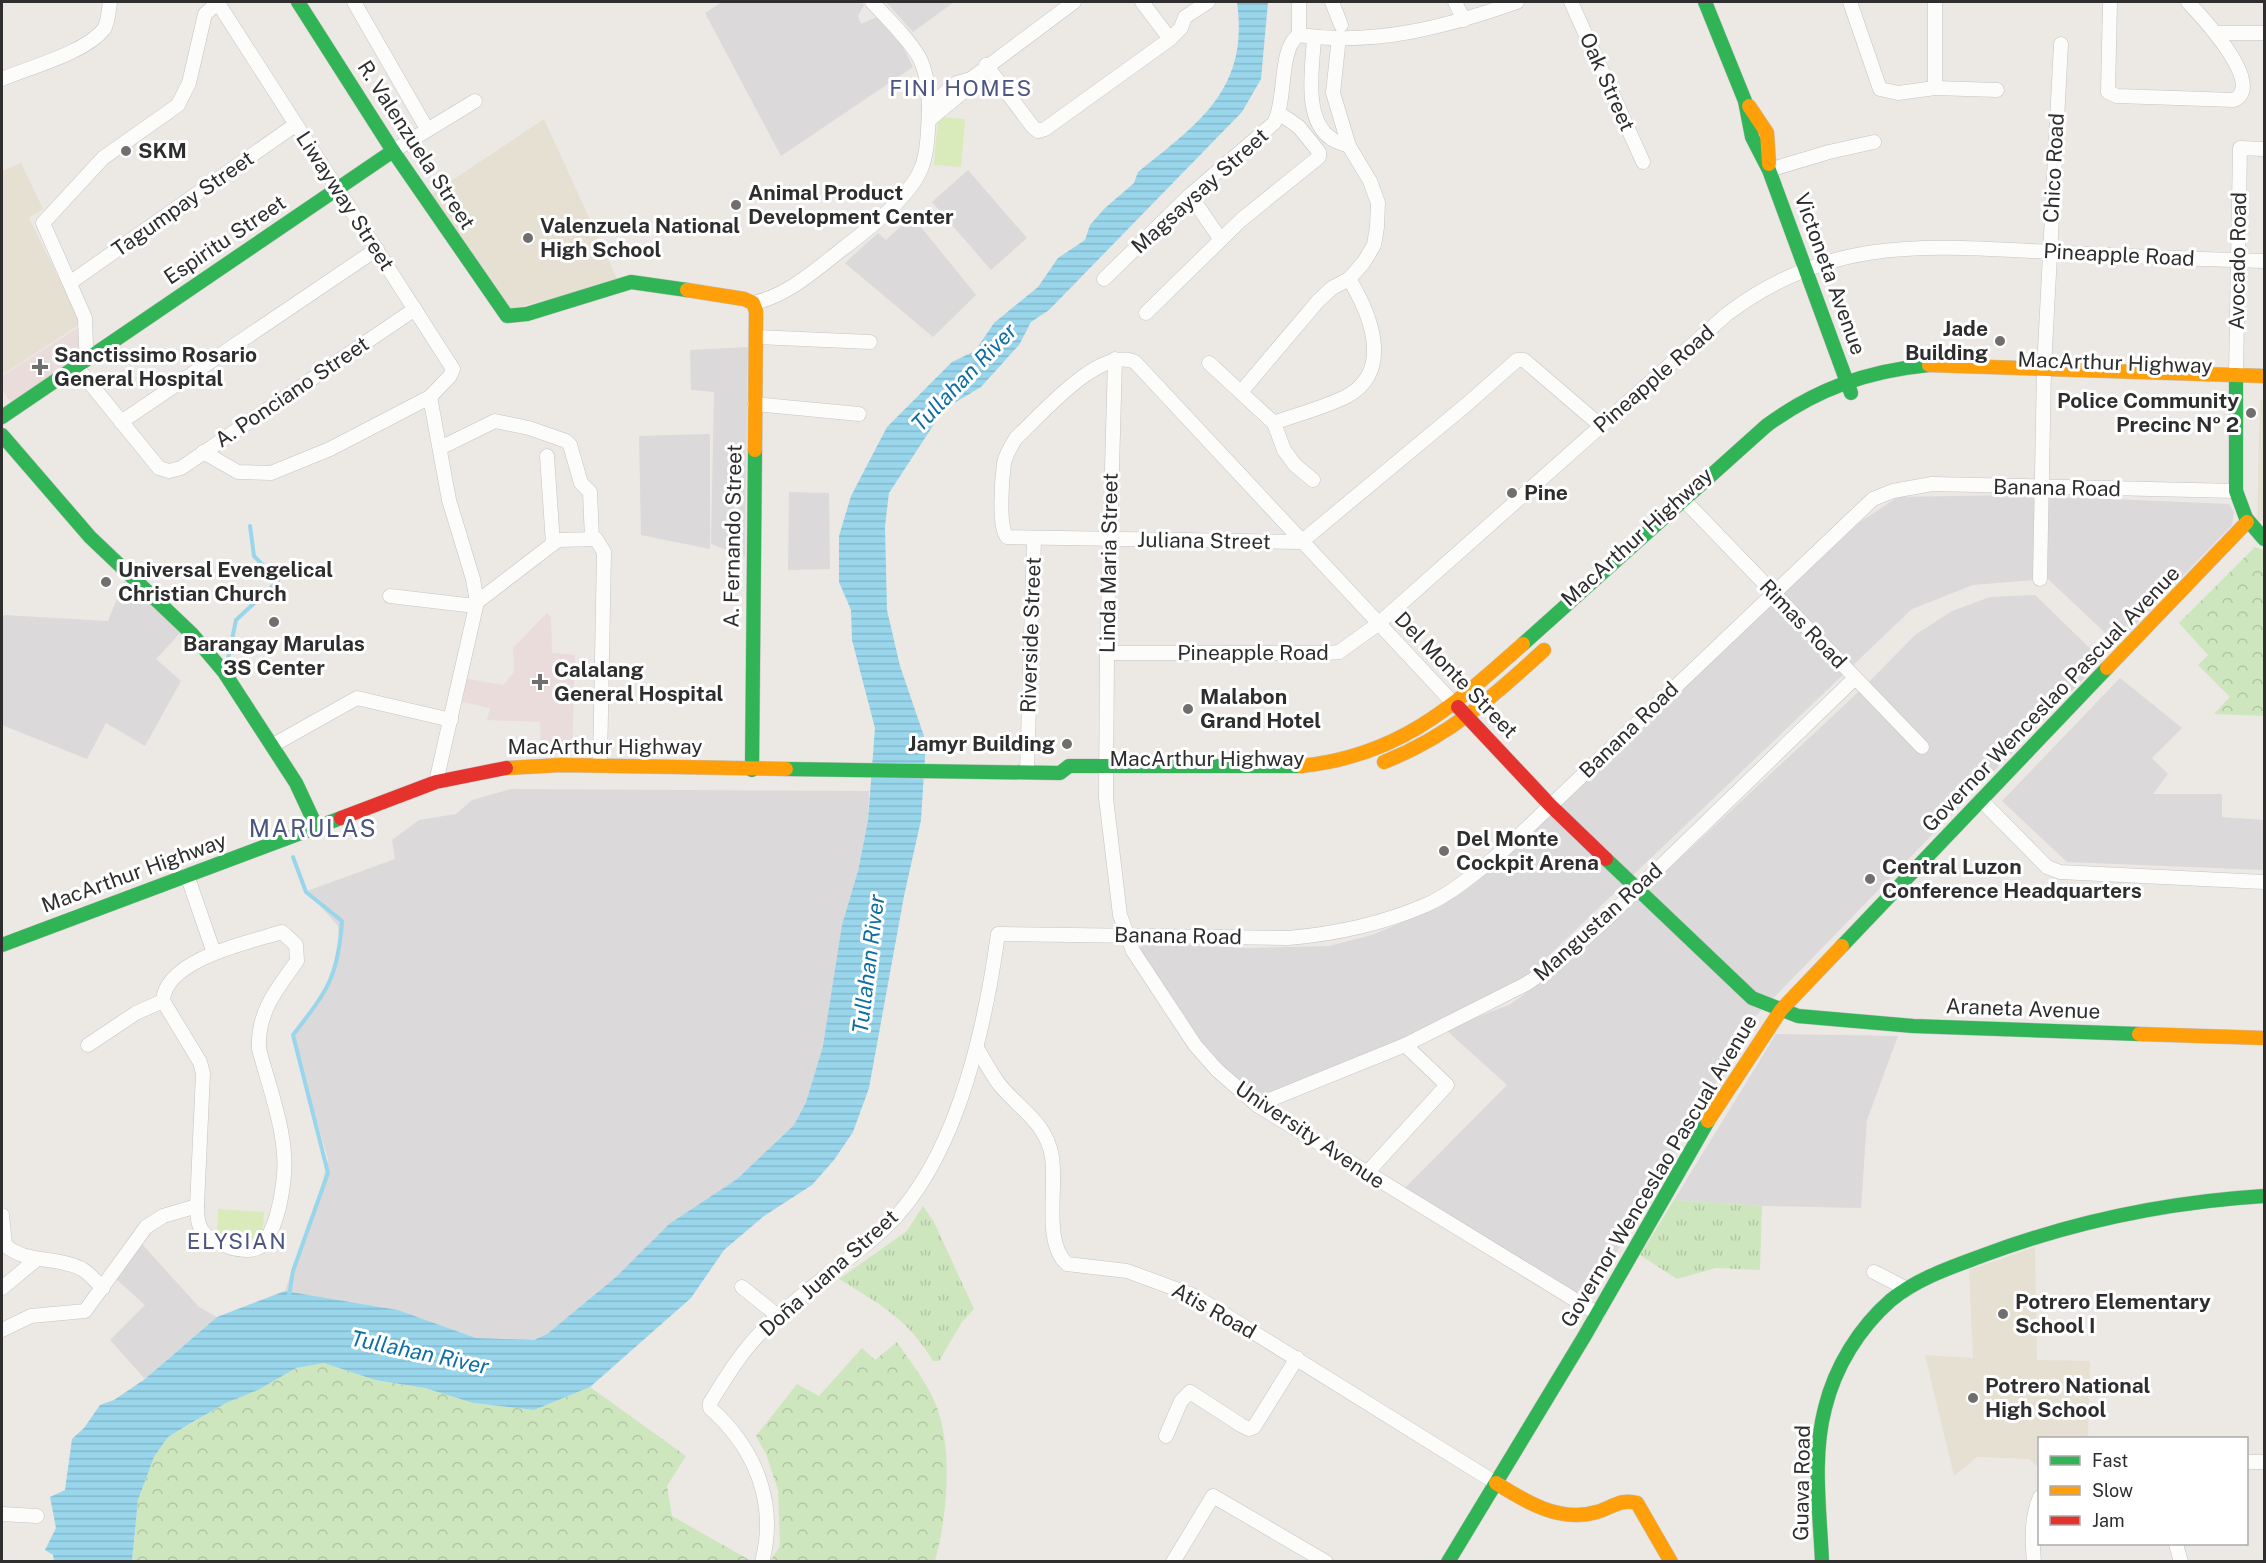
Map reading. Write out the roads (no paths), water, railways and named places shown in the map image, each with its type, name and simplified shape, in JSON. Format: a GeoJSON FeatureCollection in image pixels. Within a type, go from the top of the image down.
{"type":"FeatureCollection","features":[{"type":"Feature","properties":{"kind":"main road","name":"R. Valenzuela Street"},"geometry":{"type":"LineString","coordinates":[[298,2],[393,151],[500,310],[507,316],[515,317],[632,282],[744,299],[753,303]]}},
{"type":"Feature","properties":{"kind":"main road","name":"Victoneta Avenue"},"geometry":{"type":"LineString","coordinates":[[1705,2],[1745,101],[1758,154],[1769,170],[1851,393]]}},
{"type":"Feature","properties":{"kind":"main road","name":"Espiritu Street"},"geometry":{"type":"LineString","coordinates":[[2,417],[393,151]]}},
{"type":"Feature","properties":{"kind":"main road","name":"A. Fernando Street"},"geometry":{"type":"LineString","coordinates":[[752,770],[756,337],[756,311],[753,303]]}},
{"type":"Feature","properties":{"kind":"main road","name":"MacArthur Highway"},"geometry":{"type":"LineString","coordinates":[[2,945],[436,782],[498,768],[600,765],[752,770],[1027,772],[1064,777],[1069,766],[1280,768],[1355,756],[1398,740],[1455,705],[1784,412],[1807,397],[1846,379],[1883,370],[1933,365],[2044,375],[2236,382],[2265,389]]}},
{"type":"Feature","properties":{"kind":"main road","name":"MacArthur Highway"},"geometry":{"type":"LineString","coordinates":[[1807,417],[1851,393],[1885,383],[1933,378],[2044,375]]}},
{"type":"Feature","properties":{"kind":"main road","name":"MacArthur Highway"},"geometry":{"type":"LineString","coordinates":[[2236,382],[2265,376]]}},
{"type":"Feature","properties":{"kind":"main road"},"geometry":{"type":"LineString","coordinates":[[2236,382],[2236,491],[2240,508],[2247,522],[2265,539]]}},
{"type":"Feature","properties":{"kind":"main road"},"geometry":{"type":"LineString","coordinates":[[2,435],[90,537],[192,634],[224,672],[300,789],[317,828]]}},
{"type":"Feature","properties":{"kind":"main road","name":"MacArthur Highway"},"geometry":{"type":"LineString","coordinates":[[1692,516],[1709,500]]}},
{"type":"Feature","properties":{"kind":"main road","name":"Governor Wenceslao Pascual Avenue"},"geometry":{"type":"LineString","coordinates":[[1448,1562],[1598,1314],[1713,1113],[1760,1038],[1781,1010],[1983,802],[2247,522]]}},
{"type":"Feature","properties":{"kind":"main road"},"geometry":{"type":"LineString","coordinates":[[1367,768],[1418,750],[1468,719],[1554,640]]}},
{"type":"Feature","properties":{"kind":"main road","name":"Del Monte Street"},"geometry":{"type":"LineString","coordinates":[[1455,705],[1550,804],[1752,998],[1781,1010]]}},
{"type":"Feature","properties":{"kind":"main road","name":"MacArthur Highway"},"geometry":{"type":"LineString","coordinates":[[1088,781],[1113,781]]}},
{"type":"Feature","properties":{"kind":"main road","name":"Araneta Avenue"},"geometry":{"type":"LineString","coordinates":[[1781,1010],[1798,1016],[1836,1021],[1913,1026],[2265,1038]]}},
{"type":"Feature","properties":{"kind":"main road"},"geometry":{"type":"LineString","coordinates":[[1906,1289],[2001,1248],[2054,1229],[2110,1214],[2201,1199],[2265,1196]]}},
{"type":"Feature","properties":{"kind":"main road","name":"Guava Road"},"geometry":{"type":"LineString","coordinates":[[1822,1562],[1820,1436],[1825,1408],[1836,1376],[1852,1347],[1869,1324],[1906,1289]]}},
{"type":"Feature","properties":{"kind":"main road"},"geometry":{"type":"LineString","coordinates":[[1496,1483],[1530,1505],[1547,1512],[1579,1515],[1595,1513],[1621,1501],[1629,1500],[1637,1503],[1671,1562]]}},
{"type":"Feature","properties":{"kind":"street"},"geometry":{"type":"LineString","coordinates":[[2,79],[68,53],[92,40],[105,27],[110,2]]}},
{"type":"Feature","properties":{"kind":"street"},"geometry":{"type":"LineString","coordinates":[[90,356],[86,346],[85,318],[71,282],[43,224],[103,158],[178,105],[189,83],[205,14],[219,2]]}},
{"type":"Feature","properties":{"kind":"street","name":"Liwayway Street"},"geometry":{"type":"LineString","coordinates":[[219,2],[295,125],[453,369],[450,376],[430,397]]}},
{"type":"Feature","properties":{"kind":"street"},"geometry":{"type":"LineString","coordinates":[[354,2],[427,129]]}},
{"type":"Feature","properties":{"kind":"street"},"geometry":{"type":"LineString","coordinates":[[753,303],[769,300],[811,273],[892,206],[920,171],[929,120],[927,83],[918,56],[872,2]]}},
{"type":"Feature","properties":{"kind":"street"},"geometry":{"type":"LineString","coordinates":[[929,106],[957,83],[971,78],[1074,2]]}},
{"type":"Feature","properties":{"kind":"street"},"geometry":{"type":"LineString","coordinates":[[1143,2],[1170,39]]}},
{"type":"Feature","properties":{"kind":"street"},"geometry":{"type":"LineString","coordinates":[[986,65],[1038,131],[1045,129],[1170,39],[1181,28],[1185,17],[1208,2]]}},
{"type":"Feature","properties":{"kind":"street"},"geometry":{"type":"LineString","coordinates":[[1299,2],[1299,35],[1314,37],[1340,31],[1389,37],[1464,20],[1517,2]]}},
{"type":"Feature","properties":{"kind":"street"},"geometry":{"type":"LineString","coordinates":[[1241,392],[1318,301],[1332,288],[1349,279],[1374,245],[1378,203],[1370,181],[1349,146],[1333,93],[1340,31],[1332,2]]}},
{"type":"Feature","properties":{"kind":"street"},"geometry":{"type":"LineString","coordinates":[[1455,2],[1464,20]]}},
{"type":"Feature","properties":{"kind":"street","name":"Oak Street"},"geometry":{"type":"LineString","coordinates":[[1570,2],[1642,162]]}},
{"type":"Feature","properties":{"kind":"street"},"geometry":{"type":"LineString","coordinates":[[1850,2],[1880,89],[1898,93],[1935,88],[1997,90]]}},
{"type":"Feature","properties":{"kind":"street"},"geometry":{"type":"LineString","coordinates":[[1935,2],[1935,88]]}},
{"type":"Feature","properties":{"kind":"street"},"geometry":{"type":"LineString","coordinates":[[2110,2],[2106,87],[2112,95],[2234,100],[2240,97],[2247,87],[2245,74],[2216,33],[2188,2]]}},
{"type":"Feature","properties":{"kind":"street"},"geometry":{"type":"LineString","coordinates":[[2216,33],[2265,33]]}},
{"type":"Feature","properties":{"kind":"street","name":"Magsaysay Street"},"geometry":{"type":"LineString","coordinates":[[1104,279],[1190,195],[1270,128],[1279,113],[1288,49],[1294,38],[1299,35]]}},
{"type":"Feature","properties":{"kind":"street"},"geometry":{"type":"LineString","coordinates":[[1314,37],[1310,82],[1313,107],[1319,123],[1330,138],[1349,146]]}},
{"type":"Feature","properties":{"kind":"street","name":"Chico Road"},"geometry":{"type":"LineString","coordinates":[[2040,579],[2044,375],[2061,44]]}},
{"type":"Feature","properties":{"kind":"street"},"geometry":{"type":"LineString","coordinates":[[929,120],[970,86],[971,78]]}},
{"type":"Feature","properties":{"kind":"street","name":"Espiritu Street"},"geometry":{"type":"LineString","coordinates":[[393,151],[475,101]]}},
{"type":"Feature","properties":{"kind":"street"},"geometry":{"type":"LineString","coordinates":[[1146,313],[1221,240],[1319,157],[1319,152],[1299,127],[1279,113]]}},
{"type":"Feature","properties":{"kind":"street","name":"Tagumpay Street"},"geometry":{"type":"LineString","coordinates":[[71,282],[295,125]]}},
{"type":"Feature","properties":{"kind":"street"},"geometry":{"type":"LineString","coordinates":[[1769,170],[1829,152],[1874,142]]}},
{"type":"Feature","properties":{"kind":"street","name":"Avocado Road"},"geometry":{"type":"LineString","coordinates":[[2236,382],[2240,148],[2265,149]]}},
{"type":"Feature","properties":{"kind":"street"},"geometry":{"type":"LineString","coordinates":[[1190,195],[1221,240]]}},
{"type":"Feature","properties":{"kind":"street","name":"Pineapple Road"},"geometry":{"type":"LineString","coordinates":[[1107,653],[1339,652],[1378,624],[1742,303],[1771,285],[1807,270],[1851,256],[1905,247],[2265,261]]}},
{"type":"Feature","properties":{"kind":"street"},"geometry":{"type":"LineString","coordinates":[[76,366],[121,422],[377,249]]}},
{"type":"Feature","properties":{"kind":"street"},"geometry":{"type":"LineString","coordinates":[[1274,423],[1349,395],[1369,375],[1374,356],[1372,327],[1362,300],[1349,279]]}},
{"type":"Feature","properties":{"kind":"street","name":"A. Ponciano Street"},"geometry":{"type":"LineString","coordinates":[[121,422],[159,468],[169,471],[181,468],[415,309]]}},
{"type":"Feature","properties":{"kind":"street"},"geometry":{"type":"LineString","coordinates":[[756,337],[870,342]]}},
{"type":"Feature","properties":{"kind":"street","name":"Del Monte Street"},"geometry":{"type":"LineString","coordinates":[[1115,359],[1127,358],[1135,362],[1455,705]]}},
{"type":"Feature","properties":{"kind":"street","name":"Riverside Street"},"geometry":{"type":"LineString","coordinates":[[1027,772],[1034,540],[1011,539],[1003,533],[1004,462],[1009,448],[1072,386],[1090,371],[1115,359]]}},
{"type":"Feature","properties":{"kind":"street","name":"Linda Maria Street"},"geometry":{"type":"LineString","coordinates":[[1106,767],[1109,540],[1115,359]]}},
{"type":"Feature","properties":{"kind":"street"},"geometry":{"type":"LineString","coordinates":[[1301,542],[1517,360],[1524,360],[1600,426]]}},
{"type":"Feature","properties":{"kind":"street"},"geometry":{"type":"LineString","coordinates":[[1209,363],[1274,423],[1284,450],[1295,465],[1313,480]]}},
{"type":"Feature","properties":{"kind":"street"},"geometry":{"type":"LineString","coordinates":[[203,452],[238,472],[271,473],[330,449],[430,397],[449,500],[473,579],[476,604],[436,782]]}},
{"type":"Feature","properties":{"kind":"street"},"geometry":{"type":"LineString","coordinates":[[755,404],[859,414]]}},
{"type":"Feature","properties":{"kind":"street"},"geometry":{"type":"LineString","coordinates":[[440,448],[495,421],[529,428],[566,441],[570,445],[581,483],[590,492],[592,539]]}},
{"type":"Feature","properties":{"kind":"street"},"geometry":{"type":"LineString","coordinates":[[547,456],[553,544]]}},
{"type":"Feature","properties":{"kind":"street","name":"Banana Road"},"geometry":{"type":"LineString","coordinates":[[998,934],[1288,938],[1336,934],[1427,904],[1464,882],[1504,849],[1772,592],[1881,494],[1932,484],[2236,491]]}},
{"type":"Feature","properties":{"kind":"street","name":"Rimas Road"},"geometry":{"type":"LineString","coordinates":[[1685,501],[1692,516],[1772,592],[1922,747]]}},
{"type":"Feature","properties":{"kind":"street"},"geometry":{"type":"LineString","coordinates":[[390,596],[476,604],[558,540],[596,538],[604,552],[600,765]]}},
{"type":"Feature","properties":{"kind":"street","name":"Juliana Street"},"geometry":{"type":"LineString","coordinates":[[1034,540],[1301,542]]}},
{"type":"Feature","properties":{"kind":"street","name":"Mangustan Road"},"geometry":{"type":"LineString","coordinates":[[1257,1105],[1405,1045],[1532,981],[1575,948],[1855,678]]}},
{"type":"Feature","properties":{"kind":"street"},"geometry":{"type":"LineString","coordinates":[[273,745],[357,698],[451,720]]}},
{"type":"Feature","properties":{"kind":"street","name":"University Avenue"},"geometry":{"type":"LineString","coordinates":[[1106,767],[1113,781],[1114,879],[1126,935],[1195,1045],[1222,1076],[1257,1105],[1366,1174],[1598,1314]]}},
{"type":"Feature","properties":{"kind":"street"},"geometry":{"type":"LineString","coordinates":[[1983,802],[2047,867],[2060,872],[2265,882]]}},
{"type":"Feature","properties":{"kind":"street"},"geometry":{"type":"LineString","coordinates":[[187,875],[214,953]]}},
{"type":"Feature","properties":{"kind":"street"},"geometry":{"type":"LineString","coordinates":[[282,932],[296,945],[297,961],[274,992],[258,1034],[259,1049],[275,1109],[284,1159],[284,1183],[279,1207],[264,1243],[249,1251],[239,1251],[207,1235],[201,1229],[196,1206],[203,1073],[200,1062],[163,1001],[163,992],[170,982],[196,962],[214,953],[282,932]]}},
{"type":"Feature","properties":{"kind":"street","name":"Doña Juana Street"},"geometry":{"type":"LineString","coordinates":[[762,1562],[767,1535],[763,1487],[743,1443],[710,1405],[736,1361],[778,1316],[897,1215],[937,1152],[966,1084],[977,1048],[998,934]]}},
{"type":"Feature","properties":{"kind":"street"},"geometry":{"type":"LineString","coordinates":[[88,1045],[136,1013],[163,1001]]}},
{"type":"Feature","properties":{"kind":"street"},"geometry":{"type":"LineString","coordinates":[[1366,1174],[1447,1085],[1405,1045]]}},
{"type":"Feature","properties":{"kind":"street","name":"Atis Road"},"geometry":{"type":"LineString","coordinates":[[977,1048],[999,1083],[1039,1124],[1048,1142],[1053,1174],[1054,1247],[1062,1260],[1073,1267],[1127,1271],[1195,1296],[1496,1483]]}},
{"type":"Feature","properties":{"kind":"street"},"geometry":{"type":"LineString","coordinates":[[2,1330],[31,1316],[85,1311],[146,1227],[163,1216],[196,1206]]}},
{"type":"Feature","properties":{"kind":"street"},"geometry":{"type":"LineString","coordinates":[[2,1215],[5,1245],[10,1249],[37,1259],[81,1269],[103,1288]]}},
{"type":"Feature","properties":{"kind":"street"},"geometry":{"type":"LineString","coordinates":[[2,1288],[37,1259]]}},
{"type":"Feature","properties":{"kind":"street"},"geometry":{"type":"LineString","coordinates":[[1874,1272],[1906,1289]]}},
{"type":"Feature","properties":{"kind":"street"},"geometry":{"type":"LineString","coordinates":[[742,1287],[778,1316]]}},
{"type":"Feature","properties":{"kind":"street"},"geometry":{"type":"LineString","coordinates":[[1166,1436],[1181,1401],[1190,1392],[1241,1425],[1249,1429],[1254,1427],[1297,1358]]}},
{"type":"Feature","properties":{"kind":"street"},"geometry":{"type":"LineString","coordinates":[[2248,1462],[2265,1462]]}},
{"type":"Feature","properties":{"kind":"street"},"geometry":{"type":"LineString","coordinates":[[1173,1562],[1213,1496],[1326,1562]]}},
{"type":"Feature","properties":{"kind":"street"},"geometry":{"type":"LineString","coordinates":[[2034,1562],[2032,1532],[2034,1509],[2038,1501]]}},
{"type":"Feature","properties":{"kind":"street"},"geometry":{"type":"LineString","coordinates":[[2,1514],[36,1516]]}},
{"type":"Feature","properties":{"kind":"street"},"geometry":{"type":"LineString","coordinates":[[2176,1545],[2181,1562]]}},
{"type":"Feature","properties":{"kind":"water","name":"Tullahan River"},"geometry":{"type":"Polygon","coordinates":[[[1237,2],[1268,2],[1261,79],[1242,112],[1049,310],[1031,322],[1019,345],[981,387],[944,409],[889,493],[885,526],[887,610],[900,666],[926,742],[921,820],[904,896],[869,1088],[853,1132],[834,1160],[812,1185],[764,1216],[724,1250],[691,1298],[590,1387],[534,1410],[473,1403],[425,1388],[375,1380],[324,1363],[296,1368],[258,1390],[226,1403],[168,1437],[154,1457],[138,1500],[132,1561],[54,1561],[53,1555],[45,1550],[56,1528],[50,1497],[65,1490],[72,1439],[84,1428],[100,1405],[114,1400],[145,1379],[217,1317],[285,1291],[398,1310],[476,1338],[534,1340],[547,1334],[616,1277],[669,1224],[737,1179],[794,1125],[806,1102],[823,1046],[842,925],[858,871],[868,820],[875,728],[852,640],[851,610],[839,582],[839,536],[851,496],[887,427],[952,362],[975,351],[994,323],[1038,287],[1058,258],[1085,240],[1090,225],[1104,209],[1134,183],[1138,172],[1181,137],[1215,101],[1227,81],[1235,58],[1239,32],[1237,2]]]}},
{"type":"Feature","properties":{"kind":"waterway"},"geometry":{"type":"LineString","coordinates":[[227,664],[236,620],[278,581],[254,556],[250,526]]}},
{"type":"Feature","properties":{"kind":"waterway"},"geometry":{"type":"LineString","coordinates":[[289,1296],[293,1271],[328,1173],[293,1035],[329,983],[337,957],[342,921],[306,892],[293,857]]}},
{"type":"Feature","properties":{"kind":"place","name":"SKM"},"geometry":{"type":"Point","coordinates":[126,151]}},
{"type":"Feature","properties":{"kind":"place","name":"Animal Product Development Center"},"geometry":{"type":"Point","coordinates":[736,205]}},
{"type":"Feature","properties":{"kind":"place","name":"Valenzuela National High School"},"geometry":{"type":"Point","coordinates":[528,238]}},
{"type":"Feature","properties":{"kind":"place","name":"Jade Building"},"geometry":{"type":"Point","coordinates":[2000,341]}},
{"type":"Feature","properties":{"kind":"place","name":"Sanctissimo Rosario General Hospital"},"geometry":{"type":"Point","coordinates":[40,367]}},
{"type":"Feature","properties":{"kind":"place","name":"Police Community Precinc № 2"},"geometry":{"type":"Point","coordinates":[2251,413]}},
{"type":"Feature","properties":{"kind":"place","name":"Pine"},"geometry":{"type":"Point","coordinates":[1512,493]}},
{"type":"Feature","properties":{"kind":"place","name":"Universal Evengelical Christian Church"},"geometry":{"type":"Point","coordinates":[106,582]}},
{"type":"Feature","properties":{"kind":"place","name":"Barangay Marulas 3S Center"},"geometry":{"type":"Point","coordinates":[274,622]}},
{"type":"Feature","properties":{"kind":"place","name":"Calalang General Hospital"},"geometry":{"type":"Point","coordinates":[540,682]}},
{"type":"Feature","properties":{"kind":"place","name":"Malabon Grand Hotel"},"geometry":{"type":"Point","coordinates":[1188,709]}},
{"type":"Feature","properties":{"kind":"place","name":"Jamyr Building"},"geometry":{"type":"Point","coordinates":[1067,744]}},
{"type":"Feature","properties":{"kind":"place","name":"Del Monte Cockpit Arena"},"geometry":{"type":"Point","coordinates":[1444,851]}},
{"type":"Feature","properties":{"kind":"place","name":"Central Luzon Conference Headquarters"},"geometry":{"type":"Point","coordinates":[1870,879]}},
{"type":"Feature","properties":{"kind":"place","name":"Potrero Elementary School I"},"geometry":{"type":"Point","coordinates":[2003,1314]}},
{"type":"Feature","properties":{"kind":"place","name":"Potrero National High School"},"geometry":{"type":"Point","coordinates":[1973,1398]}},
{"type":"Feature","properties":{"kind":"district","name":"FINI HOMES"},"geometry":{"type":"Point","coordinates":[961,88]}},
{"type":"Feature","properties":{"kind":"district","name":"MARULAS"},"geometry":{"type":"Point","coordinates":[313,829]}},
{"type":"Feature","properties":{"kind":"district","name":"ELYSIAN"},"geometry":{"type":"Point","coordinates":[237,1241]}}]}
